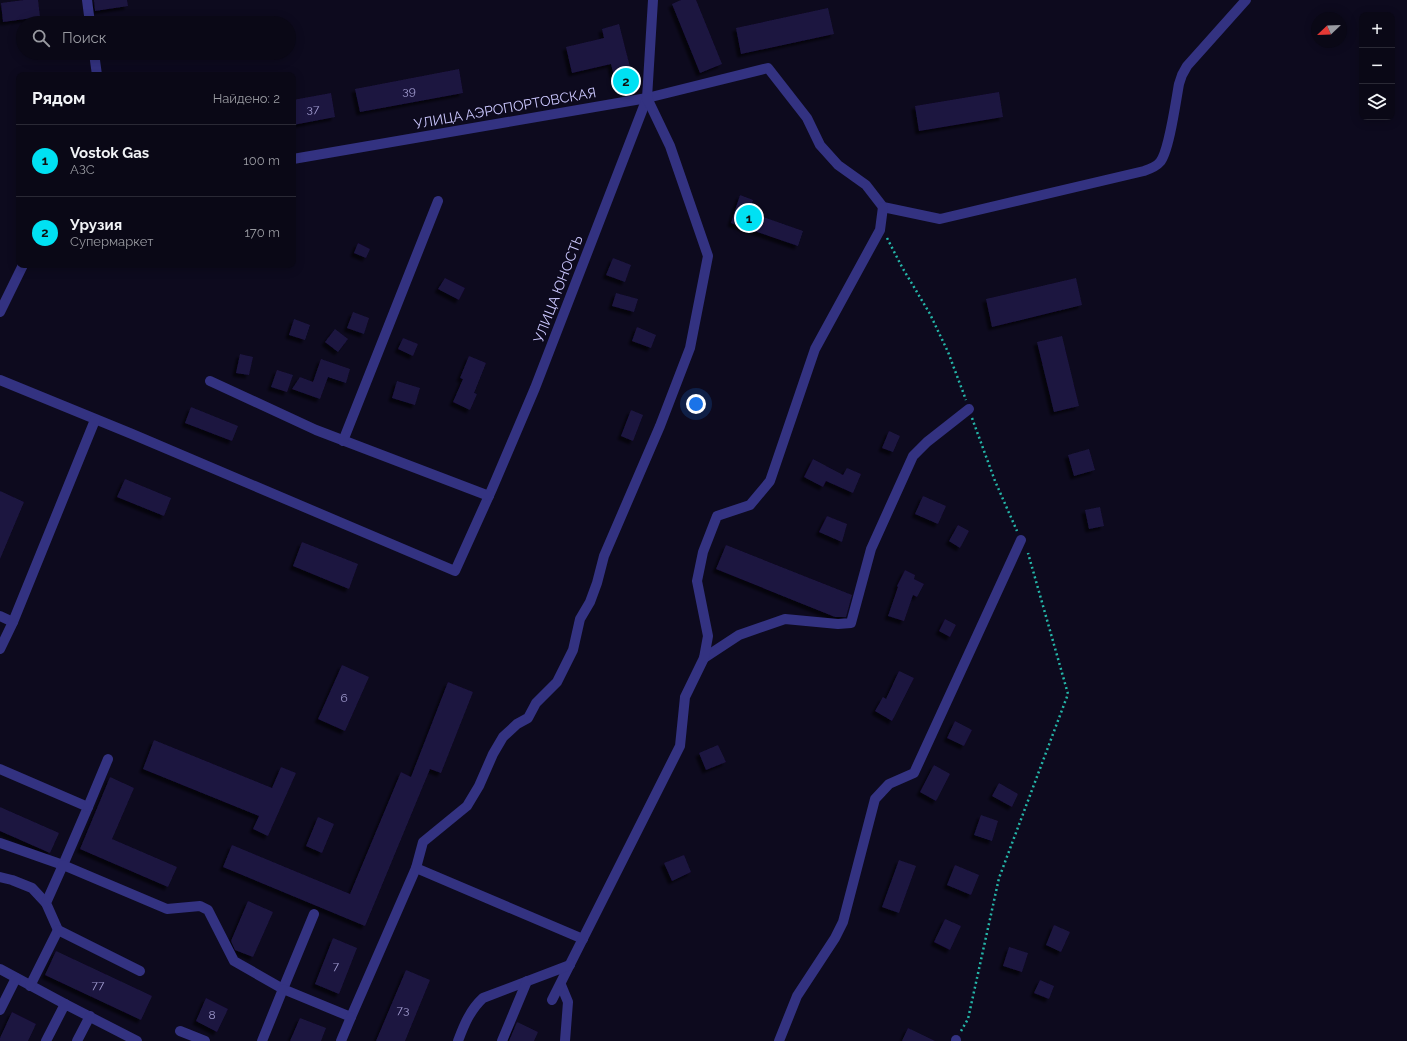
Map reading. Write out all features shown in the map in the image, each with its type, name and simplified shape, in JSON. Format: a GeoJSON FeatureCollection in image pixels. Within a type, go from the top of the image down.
{"type":"FeatureCollection","features":[{"type":"Feature","properties":{"kind":"street"},"geometry":{"type":"LineString","coordinates":[[87,0],[89,16]]}},
{"type":"Feature","properties":{"kind":"street"},"geometry":{"type":"LineString","coordinates":[[341,1041],[416,868],[423,842],[467,806],[479,786],[493,754],[503,736],[517,724],[528,718],[536,703],[557,682],[573,650],[580,619],[590,602],[604,556],[660,426],[690,348],[708,256],[670,146],[647,98],[652,0]]}},
{"type":"Feature","properties":{"kind":"street"},"geometry":{"type":"LineString","coordinates":[[552,1000],[561,985],[582,939],[680,746],[685,697],[704,658],[708,636],[697,581],[703,552],[717,516],[750,505],[770,481],[815,349],[880,230],[883,207],[940,219],[1144,171],[1154,167],[1161,162],[1166,150],[1182,74],[1187,66],[1246,0]]}},
{"type":"Feature","properties":{"kind":"street"},"geometry":{"type":"LineString","coordinates":[[95,60],[97,72]]}},
{"type":"Feature","properties":{"kind":"street","name":"УЛИЦА АЭРОПОРТОВСКАЯ"},"geometry":{"type":"LineString","coordinates":[[296,159],[647,98],[768,68],[807,118],[820,145],[838,165],[866,185],[883,207]]}},
{"type":"Feature","properties":{"kind":"street","name":"УЛИЦА ЮНОСТЬ"},"geometry":{"type":"LineString","coordinates":[[96,420],[455,571],[535,388],[647,98]]}},
{"type":"Feature","properties":{"kind":"street"},"geometry":{"type":"LineString","coordinates":[[343,441],[438,200]]}},
{"type":"Feature","properties":{"kind":"street"},"geometry":{"type":"LineString","coordinates":[[0,312],[22,268]]}},
{"type":"Feature","properties":{"kind":"street"},"geometry":{"type":"LineString","coordinates":[[0,380],[13,384],[96,420],[13,622],[0,650]]}},
{"type":"Feature","properties":{"kind":"street"},"geometry":{"type":"LineString","coordinates":[[210,381],[343,441],[490,492]]}},
{"type":"Feature","properties":{"kind":"street"},"geometry":{"type":"LineString","coordinates":[[704,658],[739,635],[785,619],[838,624],[851,623],[871,549],[913,456],[927,442],[969,409]]}},
{"type":"Feature","properties":{"kind":"street"},"geometry":{"type":"LineString","coordinates":[[780,1041],[797,996],[836,938],[843,922],[875,799],[889,784],[914,772],[1021,540]]}},
{"type":"Feature","properties":{"kind":"street"},"geometry":{"type":"LineString","coordinates":[[0,616],[13,622]]}},
{"type":"Feature","properties":{"kind":"street"},"geometry":{"type":"LineString","coordinates":[[46,903],[108,759]]}},
{"type":"Feature","properties":{"kind":"street"},"geometry":{"type":"LineString","coordinates":[[0,769],[88,807]]}},
{"type":"Feature","properties":{"kind":"street"},"geometry":{"type":"LineString","coordinates":[[0,843],[63,865],[167,909],[200,906],[208,910],[234,961],[283,989],[351,1017]]}},
{"type":"Feature","properties":{"kind":"street"},"geometry":{"type":"LineString","coordinates":[[416,868],[582,939]]}},
{"type":"Feature","properties":{"kind":"street"},"geometry":{"type":"LineString","coordinates":[[0,877],[32,888],[46,903],[58,930],[140,971]]}},
{"type":"Feature","properties":{"kind":"street"},"geometry":{"type":"LineString","coordinates":[[262,1041],[314,914]]}},
{"type":"Feature","properties":{"kind":"street"},"geometry":{"type":"LineString","coordinates":[[30,986],[58,930]]}},
{"type":"Feature","properties":{"kind":"street"},"geometry":{"type":"LineString","coordinates":[[458,1041],[464,1024],[475,1005],[483,998],[570,965]]}},
{"type":"Feature","properties":{"kind":"street"},"geometry":{"type":"LineString","coordinates":[[0,969],[138,1041]]}},
{"type":"Feature","properties":{"kind":"street"},"geometry":{"type":"LineString","coordinates":[[0,1010],[16,978]]}},
{"type":"Feature","properties":{"kind":"street"},"geometry":{"type":"LineString","coordinates":[[502,1041],[527,981]]}},
{"type":"Feature","properties":{"kind":"street"},"geometry":{"type":"LineString","coordinates":[[561,985],[568,1002],[565,1041]]}},
{"type":"Feature","properties":{"kind":"street"},"geometry":{"type":"LineString","coordinates":[[46,1041],[65,1004]]}},
{"type":"Feature","properties":{"kind":"street"},"geometry":{"type":"LineString","coordinates":[[78,1041],[90,1016]]}},
{"type":"Feature","properties":{"kind":"street"},"geometry":{"type":"LineString","coordinates":[[180,1031],[205,1041]]}},
{"type":"Feature","properties":{"kind":"path"},"geometry":{"type":"LineString","coordinates":[[880,230],[891,245],[902,267],[930,314],[948,352],[994,481],[1021,540],[1026,546],[1068,694],[1000,878],[968,1019],[956,1040]]}},
{"type":"Feature","properties":{"kind":"building"},"geometry":{"type":"Polygon","coordinates":[[[38,0],[40,16],[16,16],[16,20],[3,22],[1,3],[38,0]]]}},
{"type":"Feature","properties":{"kind":"building"},"geometry":{"type":"Polygon","coordinates":[[[94,0],[127,0],[128,6],[95,11],[94,0]]]}},
{"type":"Feature","properties":{"kind":"building"},"geometry":{"type":"Polygon","coordinates":[[[681,0],[696,0],[722,64],[700,73],[672,4],[681,0]]]}},
{"type":"Feature","properties":{"kind":"building"},"geometry":{"type":"Polygon","coordinates":[[[828,8],[834,34],[741,54],[736,28],[828,8]]]}},
{"type":"Feature","properties":{"kind":"building"},"geometry":{"type":"Polygon","coordinates":[[[619,24],[631,71],[614,76],[611,64],[572,73],[566,47],[604,38],[602,29],[619,24]]]}},
{"type":"Feature","properties":{"kind":"building"},"geometry":{"type":"Polygon","coordinates":[[[459,69],[463,93],[360,112],[355,89],[459,69]]]}},
{"type":"Feature","properties":{"kind":"building"},"geometry":{"type":"Polygon","coordinates":[[[999,92],[1003,117],[919,131],[915,106],[999,92]]]}},
{"type":"Feature","properties":{"kind":"building"},"geometry":{"type":"Polygon","coordinates":[[[331,93],[335,117],[296,124],[296,99],[331,93]]]}},
{"type":"Feature","properties":{"kind":"building"},"geometry":{"type":"Polygon","coordinates":[[[740,195],[753,200],[749,212],[803,231],[798,246],[731,223],[740,195]]]}},
{"type":"Feature","properties":{"kind":"building"},"geometry":{"type":"Polygon","coordinates":[[[358,243],[370,249],[366,258],[354,253],[358,243]]]}},
{"type":"Feature","properties":{"kind":"building"},"geometry":{"type":"Polygon","coordinates":[[[613,258],[631,265],[625,282],[606,275],[613,258]]]}},
{"type":"Feature","properties":{"kind":"building"},"geometry":{"type":"Polygon","coordinates":[[[445,278],[465,288],[459,300],[438,289],[445,278]]]}},
{"type":"Feature","properties":{"kind":"building"},"geometry":{"type":"Polygon","coordinates":[[[1076,278],[1082,305],[992,327],[986,299],[1076,278]]]}},
{"type":"Feature","properties":{"kind":"building"},"geometry":{"type":"Polygon","coordinates":[[[616,293],[638,299],[634,312],[612,306],[616,293]]]}},
{"type":"Feature","properties":{"kind":"building"},"geometry":{"type":"Polygon","coordinates":[[[353,312],[369,318],[364,334],[347,328],[353,312]]]}},
{"type":"Feature","properties":{"kind":"building"},"geometry":{"type":"Polygon","coordinates":[[[294,319],[310,325],[305,340],[289,335],[294,319]]]}},
{"type":"Feature","properties":{"kind":"building"},"geometry":{"type":"Polygon","coordinates":[[[637,327],[656,335],[651,348],[632,341],[637,327]]]}},
{"type":"Feature","properties":{"kind":"building"},"geometry":{"type":"Polygon","coordinates":[[[335,329],[348,339],[338,352],[325,342],[335,329]]]}},
{"type":"Feature","properties":{"kind":"building"},"geometry":{"type":"Polygon","coordinates":[[[1062,336],[1079,406],[1054,412],[1037,342],[1062,336]]]}},
{"type":"Feature","properties":{"kind":"building"},"geometry":{"type":"Polygon","coordinates":[[[403,338],[418,344],[413,356],[398,349],[403,338]]]}},
{"type":"Feature","properties":{"kind":"building"},"geometry":{"type":"Polygon","coordinates":[[[240,354],[253,357],[249,375],[236,373],[240,354]]]}},
{"type":"Feature","properties":{"kind":"building"},"geometry":{"type":"Polygon","coordinates":[[[469,356],[486,363],[474,393],[477,394],[470,410],[453,402],[463,379],[460,378],[469,356]]]}},
{"type":"Feature","properties":{"kind":"building"},"geometry":{"type":"Polygon","coordinates":[[[321,359],[350,369],[346,383],[328,377],[320,399],[292,389],[300,377],[313,382],[321,359]]]}},
{"type":"Feature","properties":{"kind":"building"},"geometry":{"type":"Polygon","coordinates":[[[277,370],[293,375],[287,392],[271,387],[277,370]]]}},
{"type":"Feature","properties":{"kind":"building"},"geometry":{"type":"Polygon","coordinates":[[[397,381],[420,388],[415,405],[392,398],[397,381]]]}},
{"type":"Feature","properties":{"kind":"building"},"geometry":{"type":"Polygon","coordinates":[[[191,407],[238,426],[232,441],[185,423],[191,407]]]}},
{"type":"Feature","properties":{"kind":"building"},"geometry":{"type":"Polygon","coordinates":[[[631,410],[643,415],[633,441],[621,436],[631,410]]]}},
{"type":"Feature","properties":{"kind":"building"},"geometry":{"type":"Polygon","coordinates":[[[889,431],[900,436],[893,452],[882,448],[889,431]]]}},
{"type":"Feature","properties":{"kind":"building"},"geometry":{"type":"Polygon","coordinates":[[[1089,449],[1095,470],[1074,476],[1068,455],[1089,449]]]}},
{"type":"Feature","properties":{"kind":"building"},"geometry":{"type":"Polygon","coordinates":[[[813,459],[843,475],[847,468],[861,474],[853,493],[826,481],[823,487],[804,477],[813,459]]]}},
{"type":"Feature","properties":{"kind":"building"},"geometry":{"type":"Polygon","coordinates":[[[125,479],[171,498],[164,516],[117,497],[125,479]]]}},
{"type":"Feature","properties":{"kind":"building"},"geometry":{"type":"Polygon","coordinates":[[[0,491],[24,502],[0,559],[0,491]]]}},
{"type":"Feature","properties":{"kind":"building"},"geometry":{"type":"Polygon","coordinates":[[[923,496],[946,506],[938,524],[915,514],[923,496]]]}},
{"type":"Feature","properties":{"kind":"building"},"geometry":{"type":"Polygon","coordinates":[[[1100,507],[1104,526],[1089,529],[1085,510],[1100,507]]]}},
{"type":"Feature","properties":{"kind":"building"},"geometry":{"type":"Polygon","coordinates":[[[827,516],[847,524],[842,542],[819,532],[827,516]]]}},
{"type":"Feature","properties":{"kind":"building"},"geometry":{"type":"Polygon","coordinates":[[[958,525],[969,531],[960,548],[949,541],[958,525]]]}},
{"type":"Feature","properties":{"kind":"building"},"geometry":{"type":"Polygon","coordinates":[[[302,542],[358,564],[349,589],[293,566],[302,542]]]}},
{"type":"Feature","properties":{"kind":"building"},"geometry":{"type":"Polygon","coordinates":[[[726,545],[852,595],[846,617],[835,617],[716,569],[726,545]]]}},
{"type":"Feature","properties":{"kind":"building"},"geometry":{"type":"Polygon","coordinates":[[[905,570],[915,575],[914,579],[924,584],[917,597],[913,595],[904,621],[888,616],[898,587],[897,586],[905,570]]]}},
{"type":"Feature","properties":{"kind":"building"},"geometry":{"type":"Polygon","coordinates":[[[945,619],[956,625],[950,637],[939,631],[945,619]]]}},
{"type":"Feature","properties":{"kind":"building"},"geometry":{"type":"Polygon","coordinates":[[[342,665],[369,677],[345,731],[318,719],[342,665]]]}},
{"type":"Feature","properties":{"kind":"building"},"geometry":{"type":"Polygon","coordinates":[[[899,671],[914,678],[892,721],[875,711],[883,697],[886,699],[899,671]]]}},
{"type":"Feature","properties":{"kind":"building"},"geometry":{"type":"Polygon","coordinates":[[[448,682],[473,692],[441,773],[430,769],[365,926],[223,867],[232,845],[350,894],[401,772],[411,777],[448,682]]]}},
{"type":"Feature","properties":{"kind":"building"},"geometry":{"type":"Polygon","coordinates":[[[955,721],[972,730],[964,746],[947,738],[955,721]]]}},
{"type":"Feature","properties":{"kind":"building"},"geometry":{"type":"Polygon","coordinates":[[[154,740],[272,788],[281,767],[296,773],[268,836],[253,829],[259,816],[143,769],[154,740]]]}},
{"type":"Feature","properties":{"kind":"building"},"geometry":{"type":"Polygon","coordinates":[[[718,745],[726,762],[706,770],[699,753],[718,745]]]}},
{"type":"Feature","properties":{"kind":"building"},"geometry":{"type":"Polygon","coordinates":[[[934,765],[950,774],[936,801],[920,792],[934,765]]]}},
{"type":"Feature","properties":{"kind":"building"},"geometry":{"type":"Polygon","coordinates":[[[110,777],[134,788],[112,839],[177,867],[168,887],[80,849],[110,777]]]}},
{"type":"Feature","properties":{"kind":"building"},"geometry":{"type":"Polygon","coordinates":[[[999,783],[1018,794],[1012,807],[992,796],[999,783]]]}},
{"type":"Feature","properties":{"kind":"building"},"geometry":{"type":"Polygon","coordinates":[[[0,807],[59,833],[50,853],[0,831],[0,807]]]}},
{"type":"Feature","properties":{"kind":"building"},"geometry":{"type":"Polygon","coordinates":[[[981,815],[998,821],[992,841],[974,835],[981,815]]]}},
{"type":"Feature","properties":{"kind":"building"},"geometry":{"type":"Polygon","coordinates":[[[318,817],[334,824],[322,853],[306,846],[318,817]]]}},
{"type":"Feature","properties":{"kind":"building"},"geometry":{"type":"Polygon","coordinates":[[[684,855],[691,872],[672,881],[664,863],[684,855]]]}},
{"type":"Feature","properties":{"kind":"building"},"geometry":{"type":"Polygon","coordinates":[[[899,860],[916,866],[899,913],[882,907],[899,860]]]}},
{"type":"Feature","properties":{"kind":"building"},"geometry":{"type":"Polygon","coordinates":[[[955,865],[979,875],[971,895],[947,885],[955,865]]]}},
{"type":"Feature","properties":{"kind":"building"},"geometry":{"type":"Polygon","coordinates":[[[248,901],[273,912],[253,957],[235,950],[231,941],[248,901]]]}},
{"type":"Feature","properties":{"kind":"building"},"geometry":{"type":"Polygon","coordinates":[[[945,919],[961,926],[950,950],[934,942],[945,919]]]}},
{"type":"Feature","properties":{"kind":"building"},"geometry":{"type":"Polygon","coordinates":[[[1054,925],[1070,932],[1061,952],[1046,945],[1054,925]]]}},
{"type":"Feature","properties":{"kind":"building"},"geometry":{"type":"Polygon","coordinates":[[[333,938],[357,948],[339,994],[315,984],[333,938]]]}},
{"type":"Feature","properties":{"kind":"building"},"geometry":{"type":"Polygon","coordinates":[[[1009,947],[1028,953],[1022,972],[1003,966],[1009,947]]]}},
{"type":"Feature","properties":{"kind":"building"},"geometry":{"type":"Polygon","coordinates":[[[56,951],[152,996],[141,1020],[45,975],[56,951]]]}},
{"type":"Feature","properties":{"kind":"building"},"geometry":{"type":"Polygon","coordinates":[[[406,970],[430,980],[405,1041],[376,1041],[406,970]]]}},
{"type":"Feature","properties":{"kind":"building"},"geometry":{"type":"Polygon","coordinates":[[[1040,980],[1054,986],[1049,999],[1034,993],[1040,980]]]}},
{"type":"Feature","properties":{"kind":"building"},"geometry":{"type":"Polygon","coordinates":[[[206,998],[228,1009],[217,1032],[196,1021],[206,998]]]}},
{"type":"Feature","properties":{"kind":"building"},"geometry":{"type":"Polygon","coordinates":[[[12,1012],[36,1024],[28,1041],[0,1041],[12,1012]]]}},
{"type":"Feature","properties":{"kind":"building"},"geometry":{"type":"Polygon","coordinates":[[[300,1018],[326,1028],[321,1041],[290,1041],[300,1018]]]}},
{"type":"Feature","properties":{"kind":"building"},"geometry":{"type":"Polygon","coordinates":[[[517,1022],[538,1032],[534,1041],[509,1041],[517,1022]]]}},
{"type":"Feature","properties":{"kind":"building"},"geometry":{"type":"Polygon","coordinates":[[[908,1028],[935,1041],[902,1041],[908,1028]]]}},
{"type":"Feature","properties":{"kind":"place","name":"Урузия"},"geometry":{"type":"Point","coordinates":[626,81]}},
{"type":"Feature","properties":{"kind":"place","name":"Vostok Gas"},"geometry":{"type":"Point","coordinates":[749,218]}}]}
